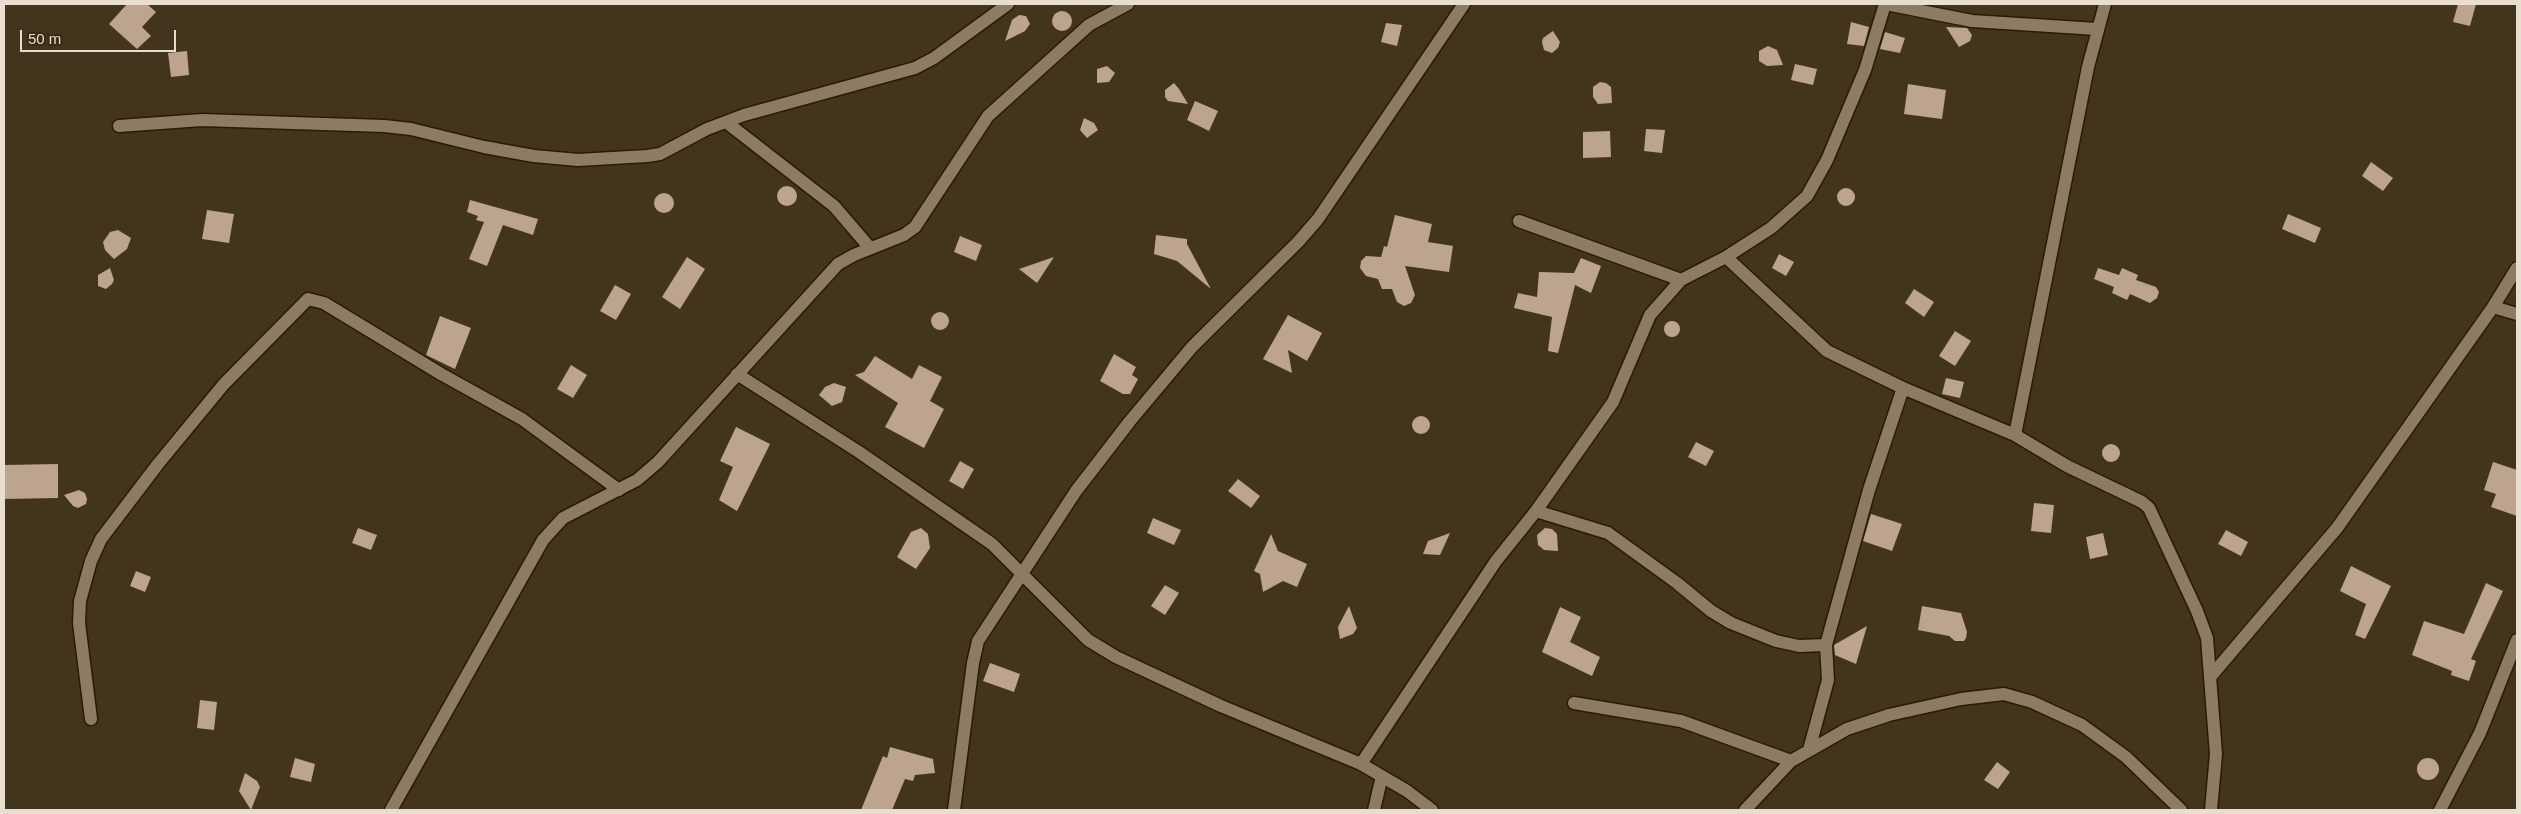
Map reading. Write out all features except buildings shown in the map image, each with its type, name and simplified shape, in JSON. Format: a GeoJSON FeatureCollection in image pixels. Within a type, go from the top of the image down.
{"type":"FeatureCollection","features":[{"type":"Feature","properties":{"kind":"street"},"geometry":{"type":"LineString","coordinates":[[119,126],[202,120],[384,126],[411,129],[484,147],[534,156],[578,160],[660,154],[707,129],[726,122],[915,68],[934,58],[1008,4]]}},
{"type":"Feature","properties":{"kind":"street"},"geometry":{"type":"LineString","coordinates":[[391,810],[543,540],[563,518],[637,480],[658,462],[838,264],[870,248],[904,235],[916,226],[988,116],[1089,25],[1128,4]]}},
{"type":"Feature","properties":{"kind":"street"},"geometry":{"type":"LineString","coordinates":[[954,810],[972,663],[978,641],[1024,574],[1076,491],[1130,421],[1192,347],[1298,242],[1318,219],[1464,4]]}},
{"type":"Feature","properties":{"kind":"street"},"geometry":{"type":"LineString","coordinates":[[1361,764],[1496,561],[1536,511],[1613,402],[1650,315],[1681,280],[1726,257],[1771,228],[1807,196],[1827,160],[1866,70],[1886,4],[1972,21],[2096,29]]}},
{"type":"Feature","properties":{"kind":"street"},"geometry":{"type":"LineString","coordinates":[[2015,435],[2096,29],[2105,4]]}},
{"type":"Feature","properties":{"kind":"street"},"geometry":{"type":"LineString","coordinates":[[726,122],[834,206],[870,248]]}},
{"type":"Feature","properties":{"kind":"street"},"geometry":{"type":"LineString","coordinates":[[1519,220],[1681,280]]}},
{"type":"Feature","properties":{"kind":"street"},"geometry":{"type":"LineString","coordinates":[[1726,257],[1827,351],[1903,388],[2015,435],[2067,466],[2142,502],[2148,508],[2197,611],[2207,638],[2216,754],[2211,810]]}},
{"type":"Feature","properties":{"kind":"street"},"geometry":{"type":"LineString","coordinates":[[2211,676],[2336,528],[2493,307],[2517,268]]}},
{"type":"Feature","properties":{"kind":"street"},"geometry":{"type":"LineString","coordinates":[[91,719],[79,623],[80,601],[91,561],[101,539],[158,464],[224,384],[308,299],[324,303],[441,374],[522,418],[619,490]]}},
{"type":"Feature","properties":{"kind":"street"},"geometry":{"type":"LineString","coordinates":[[2493,307],[2517,314]]}},
{"type":"Feature","properties":{"kind":"street"},"geometry":{"type":"LineString","coordinates":[[737,374],[859,452],[992,544],[1088,640],[1116,657],[1221,706],[1361,764],[1432,810]]}},
{"type":"Feature","properties":{"kind":"street"},"geometry":{"type":"LineString","coordinates":[[1809,750],[1828,680],[1826,645],[1869,490],[1903,388]]}},
{"type":"Feature","properties":{"kind":"street"},"geometry":{"type":"LineString","coordinates":[[1536,511],[1608,533],[1677,583],[1711,611],[1731,623],[1776,641],[1799,646],[1826,645]]}},
{"type":"Feature","properties":{"kind":"street"},"geometry":{"type":"LineString","coordinates":[[2440,810],[2480,733],[2517,640]]}},
{"type":"Feature","properties":{"kind":"street"},"geometry":{"type":"LineString","coordinates":[[1745,810],[1791,761],[1847,729],[1890,715],[1961,699],[2004,694],[2032,702],[2082,725],[2126,757],[2181,810]]}},
{"type":"Feature","properties":{"kind":"street"},"geometry":{"type":"LineString","coordinates":[[1574,703],[1681,721],[1791,761]]}},
{"type":"Feature","properties":{"kind":"street"},"geometry":{"type":"LineString","coordinates":[[1374,810],[1382,776]]}}]}
